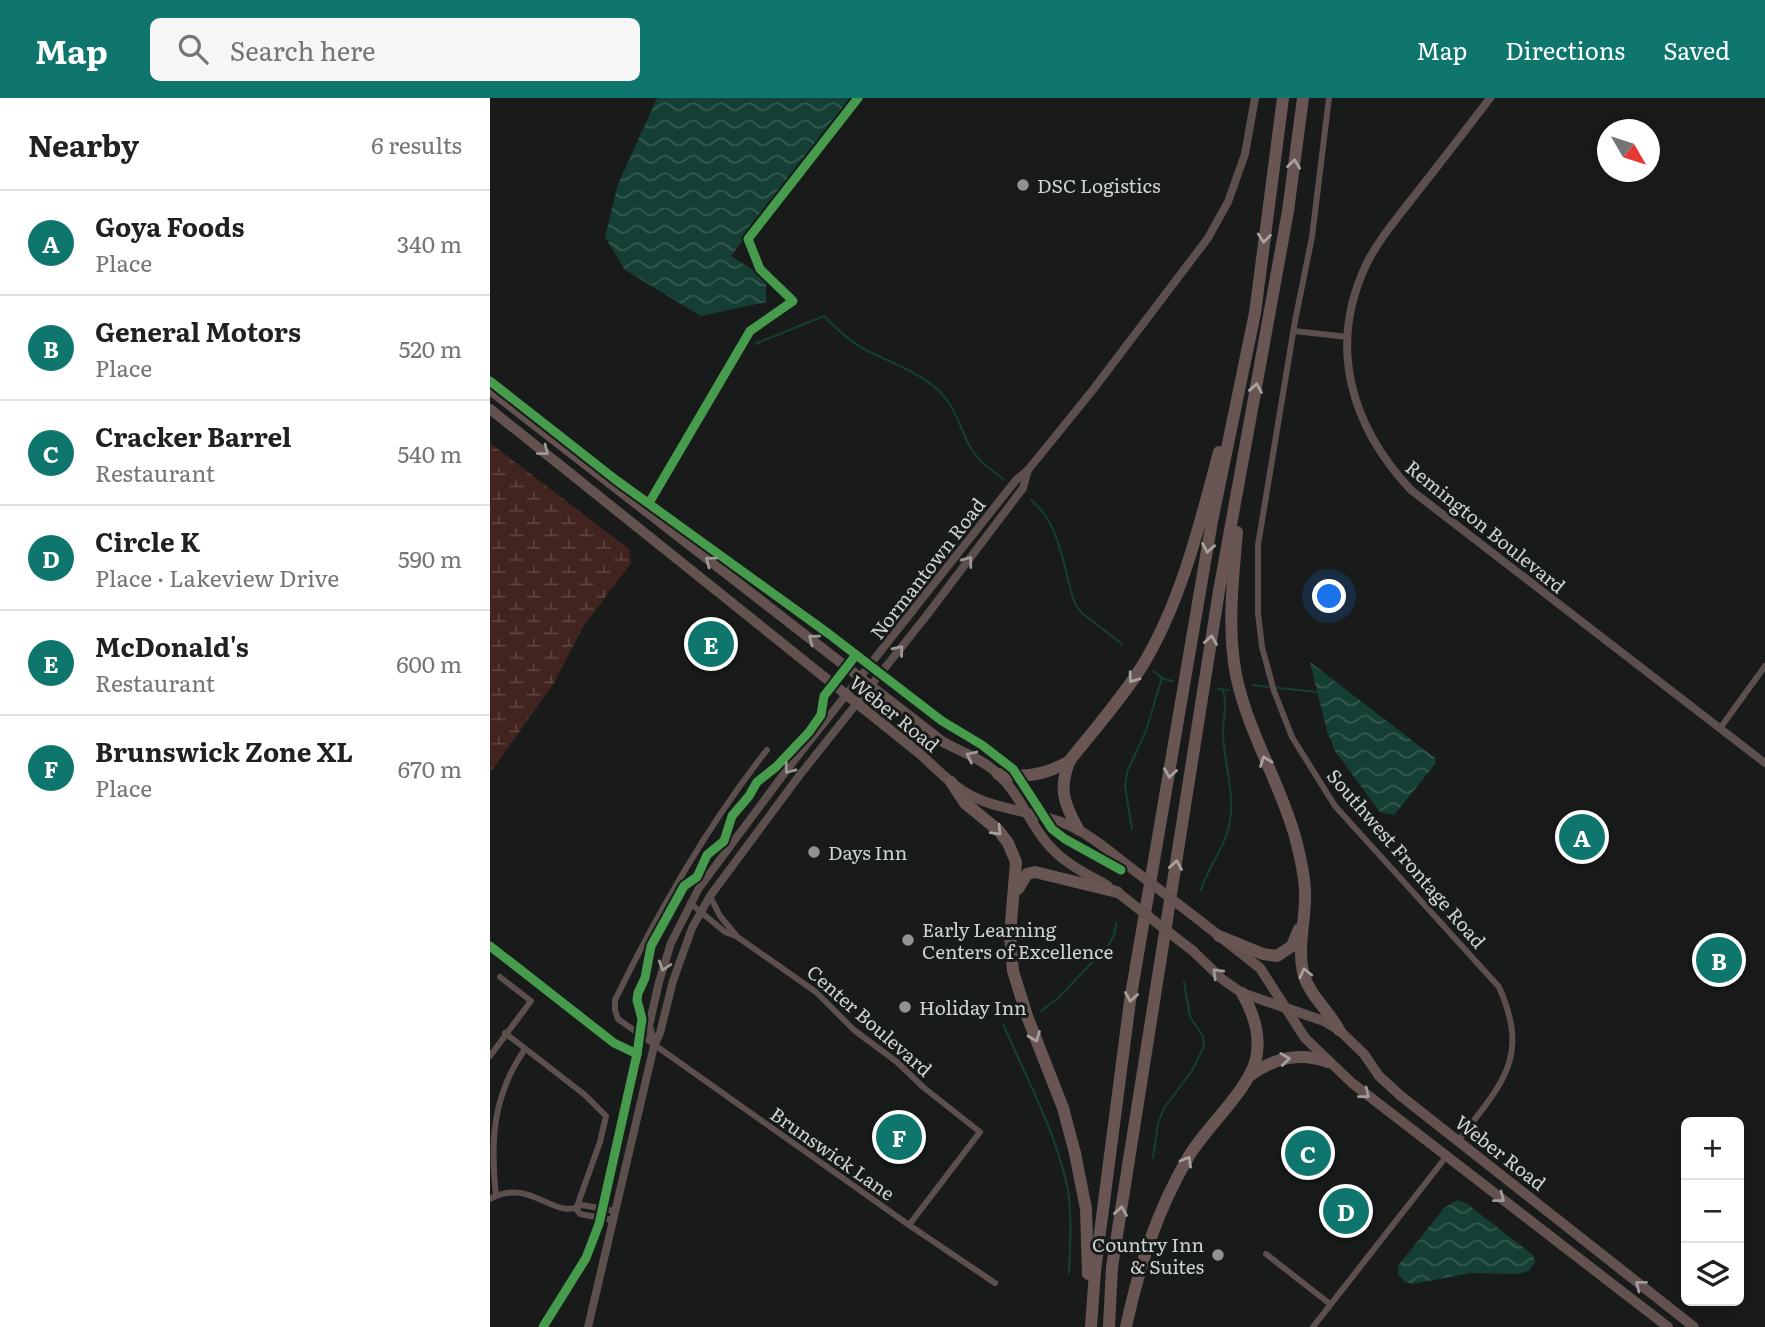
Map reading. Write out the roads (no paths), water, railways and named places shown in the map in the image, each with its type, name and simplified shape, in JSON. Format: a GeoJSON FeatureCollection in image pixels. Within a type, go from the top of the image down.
{"type":"FeatureCollection","features":[{"type":"Feature","properties":{"kind":"highway"},"geometry":{"type":"LineString","coordinates":[[1090,1327],[1130,1001],[1212,521],[1255,313],[1283,98]]}},
{"type":"Feature","properties":{"kind":"highway"},"geometry":{"type":"LineString","coordinates":[[1108,1327],[1112,1267],[1219,591],[1288,211],[1303,98]]}},
{"type":"Feature","properties":{"kind":"highway"},"geometry":{"type":"LineString","coordinates":[[1078,829],[1068,810],[1062,788],[1064,775],[1070,760],[1143,663],[1166,618],[1196,537],[1255,313]]}},
{"type":"Feature","properties":{"kind":"highway"},"geometry":{"type":"LineString","coordinates":[[1245,455],[1230,615],[1232,648],[1237,677],[1252,726],[1295,837],[1306,893],[1302,970],[1308,987],[1333,1018],[1339,1030]]}},
{"type":"Feature","properties":{"kind":"highway"},"geometry":{"type":"LineString","coordinates":[[998,774],[1019,777],[1039,775],[1070,760]]}},
{"type":"Feature","properties":{"kind":"highway"},"geometry":{"type":"LineString","coordinates":[[951,782],[965,803],[999,831],[1008,843],[1016,862],[1010,935],[1013,971],[1027,1016],[1063,1108],[1075,1153],[1086,1209],[1090,1327]]}},
{"type":"Feature","properties":{"kind":"highway"},"geometry":{"type":"LineString","coordinates":[[1013,899],[1022,880],[1027,874],[1035,872],[1117,892]]}},
{"type":"Feature","properties":{"kind":"highway"},"geometry":{"type":"LineString","coordinates":[[1219,936],[1263,954],[1277,956],[1292,946],[1304,915]]}},
{"type":"Feature","properties":{"kind":"highway"},"geometry":{"type":"LineString","coordinates":[[1126,1327],[1138,1273],[1156,1222],[1174,1184],[1190,1154],[1248,1077],[1255,1061],[1258,1046],[1253,1013],[1242,993]]}},
{"type":"Feature","properties":{"kind":"highway"},"geometry":{"type":"LineString","coordinates":[[1248,1077],[1274,1060],[1303,1057],[1328,1062]]}},
{"type":"Feature","properties":{"kind":"main road","name":"Weber Road"},"geometry":{"type":"LineString","coordinates":[[490,390],[628,500],[943,741],[984,763],[998,774],[1027,812],[1039,833],[1071,866],[1117,892],[1242,993],[1324,1021],[1339,1030],[1401,1096],[1694,1327]]}},
{"type":"Feature","properties":{"kind":"main road","name":"Weber Road"},"geometry":{"type":"LineString","coordinates":[[490,409],[919,753],[951,782],[974,797],[997,806],[1027,812],[1078,829],[1199,920],[1260,968],[1306,1038],[1328,1062],[1446,1157],[1668,1327]]}},
{"type":"Feature","properties":{"kind":"street","name":"Normantown Road"},"geometry":{"type":"LineString","coordinates":[[654,1046],[649,1026],[659,982],[671,943],[690,903],[845,695],[1016,480],[1028,470],[1092,391],[1208,239],[1228,202],[1245,154],[1255,98]]}},
{"type":"Feature","properties":{"kind":"street","name":"Southwest Frontage Road"},"geometry":{"type":"LineString","coordinates":[[1329,98],[1312,237],[1258,545],[1258,613],[1262,646],[1274,691],[1292,737],[1335,806],[1499,987],[1509,1011],[1513,1044],[1506,1077],[1459,1140]]}},
{"type":"Feature","properties":{"kind":"street","name":"Remington Boulevard"},"geometry":{"type":"LineString","coordinates":[[1490,98],[1387,231],[1366,265],[1355,294],[1348,337],[1350,375],[1357,409],[1370,437],[1389,466],[1411,490],[1765,763]]}},
{"type":"Feature","properties":{"kind":"street"},"geometry":{"type":"LineString","coordinates":[[1294,331],[1348,337]]}},
{"type":"Feature","properties":{"kind":"street","name":"Normantown Road"},"geometry":{"type":"LineString","coordinates":[[588,1327],[654,1046],[692,928],[710,896],[799,776],[927,615],[1023,488],[1028,470]]}},
{"type":"Feature","properties":{"kind":"street"},"geometry":{"type":"LineString","coordinates":[[1721,727],[1765,666]]}},
{"type":"Feature","properties":{"kind":"street","name":"Brunswick Lane"},"geometry":{"type":"LineString","coordinates":[[766,750],[729,800],[678,878],[615,1000],[618,1019],[995,1283]]}},
{"type":"Feature","properties":{"kind":"street","name":"Center Boulevard"},"geometry":{"type":"LineString","coordinates":[[710,896],[720,916],[736,936]]}},
{"type":"Feature","properties":{"kind":"street","name":"Center Boulevard"},"geometry":{"type":"LineString","coordinates":[[690,903],[725,932],[736,936],[816,992],[854,1030],[897,1062],[923,1087],[980,1132],[909,1225]]}},
{"type":"Feature","properties":{"kind":"street"},"geometry":{"type":"LineString","coordinates":[[490,1056],[531,1001],[500,977]]}},
{"type":"Feature","properties":{"kind":"street"},"geometry":{"type":"LineString","coordinates":[[505,1033],[585,1095],[606,1116],[600,1142],[576,1209]]}},
{"type":"Feature","properties":{"kind":"street"},"geometry":{"type":"LineString","coordinates":[[525,1049],[507,1078],[495,1113],[493,1197],[516,1191],[554,1205],[576,1209],[580,1214],[614,1216]]}},
{"type":"Feature","properties":{"kind":"street"},"geometry":{"type":"LineString","coordinates":[[1313,1327],[1446,1157]]}},
{"type":"Feature","properties":{"kind":"street"},"geometry":{"type":"LineString","coordinates":[[1266,1254],[1330,1304]]}},
{"type":"Feature","properties":{"kind":"water"},"geometry":{"type":"Polygon","coordinates":[[[657,98],[850,98],[731,256],[766,278],[766,302],[701,316],[625,270],[605,237],[618,184],[657,98]]]}},
{"type":"Feature","properties":{"kind":"water"},"geometry":{"type":"Polygon","coordinates":[[[1310,662],[1435,758],[1436,763],[1394,815],[1380,812],[1335,751],[1327,731],[1310,662]]]}},
{"type":"Feature","properties":{"kind":"water"},"geometry":{"type":"Polygon","coordinates":[[[1457,1200],[1466,1203],[1533,1255],[1535,1262],[1529,1271],[1518,1274],[1471,1273],[1412,1284],[1404,1281],[1398,1274],[1398,1266],[1444,1208],[1457,1200]]]}},
{"type":"Feature","properties":{"kind":"waterway"},"geometry":{"type":"LineString","coordinates":[[755,344],[824,316],[855,343],[913,373],[938,390],[953,409],[972,450],[1003,479]]}},
{"type":"Feature","properties":{"kind":"waterway"},"geometry":{"type":"LineString","coordinates":[[1031,500],[1049,521],[1055,534],[1075,604],[1082,613],[1122,644]]}},
{"type":"Feature","properties":{"kind":"waterway"},"geometry":{"type":"LineString","coordinates":[[1154,671],[1163,679],[1173,681]]}},
{"type":"Feature","properties":{"kind":"waterway"},"geometry":{"type":"LineString","coordinates":[[1132,829],[1125,786],[1127,772],[1146,731],[1162,677]]}},
{"type":"Feature","properties":{"kind":"waterway"},"geometry":{"type":"LineString","coordinates":[[1252,685],[1317,692]]}},
{"type":"Feature","properties":{"kind":"waterway"},"geometry":{"type":"LineString","coordinates":[[1218,689],[1228,690]]}},
{"type":"Feature","properties":{"kind":"waterway"},"geometry":{"type":"LineString","coordinates":[[1201,890],[1225,838],[1230,818],[1231,794],[1224,745],[1225,699],[1222,689]]}},
{"type":"Feature","properties":{"kind":"waterway"},"geometry":{"type":"LineString","coordinates":[[1041,1011],[1058,998],[1108,946],[1114,936],[1116,923]]}},
{"type":"Feature","properties":{"kind":"waterway"},"geometry":{"type":"LineString","coordinates":[[1153,1158],[1158,1123],[1164,1108],[1192,1071],[1204,1046],[1203,1036],[1190,1017],[1184,982]]}},
{"type":"Feature","properties":{"kind":"waterway"},"geometry":{"type":"LineString","coordinates":[[1003,1024],[1046,1121],[1066,1181],[1070,1215],[1069,1273]]}},
{"type":"Feature","properties":{"kind":"place","name":"DSC Logistics"},"geometry":{"type":"Point","coordinates":[1023,185]}},
{"type":"Feature","properties":{"kind":"place","name":"McDonald's"},"geometry":{"type":"Point","coordinates":[711,644]}},
{"type":"Feature","properties":{"kind":"place","name":"Goya Foods"},"geometry":{"type":"Point","coordinates":[1582,837]}},
{"type":"Feature","properties":{"kind":"place","name":"Days Inn"},"geometry":{"type":"Point","coordinates":[814,852]}},
{"type":"Feature","properties":{"kind":"place","name":"Early Learning Centers of Excellence"},"geometry":{"type":"Point","coordinates":[908,940]}},
{"type":"Feature","properties":{"kind":"place","name":"General Motors"},"geometry":{"type":"Point","coordinates":[1719,960]}},
{"type":"Feature","properties":{"kind":"place","name":"Holiday Inn"},"geometry":{"type":"Point","coordinates":[905,1007]}},
{"type":"Feature","properties":{"kind":"place","name":"Brunswick Zone XL"},"geometry":{"type":"Point","coordinates":[899,1137]}},
{"type":"Feature","properties":{"kind":"place","name":"Cracker Barrel"},"geometry":{"type":"Point","coordinates":[1308,1153]}},
{"type":"Feature","properties":{"kind":"place","name":"Circle K"},"geometry":{"type":"Point","coordinates":[1346,1211]}},
{"type":"Feature","properties":{"kind":"place","name":"Country Inn & Suites"},"geometry":{"type":"Point","coordinates":[1218,1255]}}]}
